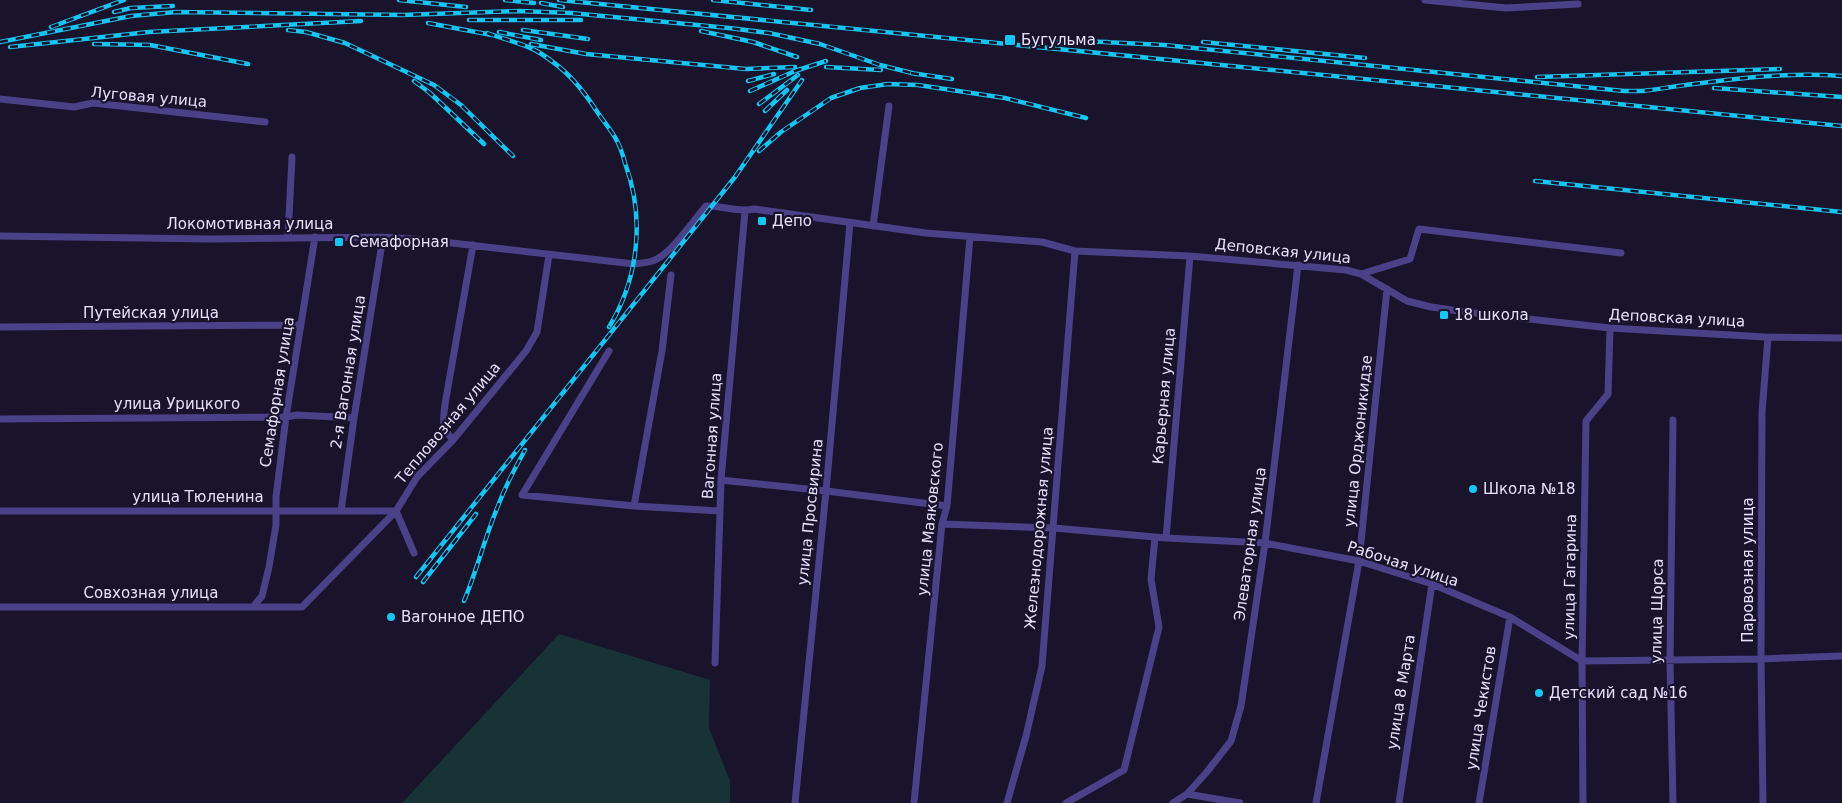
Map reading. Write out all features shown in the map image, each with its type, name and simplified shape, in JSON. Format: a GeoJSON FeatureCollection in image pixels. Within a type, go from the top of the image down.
{"type":"FeatureCollection","features":[{"type":"Feature","properties":{"kind":"street"},"geometry":{"type":"LineString","coordinates":[[1425,0],[1506,4],[1578,4]]}},
{"type":"Feature","properties":{"kind":"street","name":"Луговая улица"},"geometry":{"type":"LineString","coordinates":[[0,99],[74,106],[93,103],[266,122]]}},
{"type":"Feature","properties":{"kind":"street"},"geometry":{"type":"LineString","coordinates":[[873,226],[889,106]]}},
{"type":"Feature","properties":{"kind":"street"},"geometry":{"type":"LineString","coordinates":[[288,237],[292,157]]}},
{"type":"Feature","properties":{"kind":"street","name":"Локомотивная улица"},"geometry":{"type":"LineString","coordinates":[[0,236],[211,239],[288,237],[383,238],[473,245],[623,263],[647,263],[667,251],[706,206],[745,211]]}},
{"type":"Feature","properties":{"kind":"street","name":"Деповская улица"},"geometry":{"type":"LineString","coordinates":[[745,211],[754,209],[873,226],[970,237],[1042,242],[1075,251],[1190,256],[1298,264],[1346,270],[1361,274],[1407,300],[1431,307],[1610,328],[1768,337],[1842,338]]}},
{"type":"Feature","properties":{"kind":"street","name":"Вагонная улица"},"geometry":{"type":"LineString","coordinates":[[715,663],[721,480],[745,211]]}},
{"type":"Feature","properties":{"kind":"street","name":"улица Просвирина"},"geometry":{"type":"LineString","coordinates":[[795,803],[850,223]]}},
{"type":"Feature","properties":{"kind":"street"},"geometry":{"type":"LineString","coordinates":[[1361,274],[1410,259],[1419,229],[1622,252]]}},
{"type":"Feature","properties":{"kind":"street","name":"Семафорная улица"},"geometry":{"type":"LineString","coordinates":[[253,607],[262,596],[270,567],[276,525],[276,497],[286,417],[315,237]]}},
{"type":"Feature","properties":{"kind":"street","name":"улица Маяковского"},"geometry":{"type":"LineString","coordinates":[[914,803],[942,524],[947,506],[970,237]]}},
{"type":"Feature","properties":{"kind":"street","name":"2-я Вагонная улица"},"geometry":{"type":"LineString","coordinates":[[341,511],[383,238]]}},
{"type":"Feature","properties":{"kind":"street"},"geometry":{"type":"LineString","coordinates":[[453,440],[443,425],[445,404],[473,245]]}},
{"type":"Feature","properties":{"kind":"street","name":"Железнодорожная улица"},"geometry":{"type":"LineString","coordinates":[[1007,803],[1026,736],[1042,666],[1075,251]]}},
{"type":"Feature","properties":{"kind":"street","name":"Тепловозная улица"},"geometry":{"type":"LineString","coordinates":[[302,606],[396,511],[417,477],[453,440],[526,351],[537,332],[549,255]]}},
{"type":"Feature","properties":{"kind":"street","name":"Карьерная улица"},"geometry":{"type":"LineString","coordinates":[[1166,538],[1190,256]]}},
{"type":"Feature","properties":{"kind":"street","name":"Элеваторная улица"},"geometry":{"type":"LineString","coordinates":[[1173,803],[1187,794],[1206,774],[1231,741],[1241,706],[1265,543],[1298,264]]}},
{"type":"Feature","properties":{"kind":"street"},"geometry":{"type":"LineString","coordinates":[[634,506],[662,352],[672,276]]}},
{"type":"Feature","properties":{"kind":"street","name":"улица Орджоникидзе"},"geometry":{"type":"LineString","coordinates":[[1316,803],[1360,561],[1387,289]]}},
{"type":"Feature","properties":{"kind":"street","name":"Путейская улица"},"geometry":{"type":"LineString","coordinates":[[0,327],[301,325]]}},
{"type":"Feature","properties":{"kind":"street","name":"улица Гагарина"},"geometry":{"type":"LineString","coordinates":[[1583,803],[1582,661],[1586,421],[1608,394],[1610,328]]}},
{"type":"Feature","properties":{"kind":"street","name":"Паровозная улица"},"geometry":{"type":"LineString","coordinates":[[1763,803],[1761,660],[1762,412],[1768,337]]}},
{"type":"Feature","properties":{"kind":"street"},"geometry":{"type":"LineString","coordinates":[[609,351],[522,495],[634,506],[720,511]]}},
{"type":"Feature","properties":{"kind":"street","name":"улица Урицкого"},"geometry":{"type":"LineString","coordinates":[[0,418],[286,417],[297,415],[354,418]]}},
{"type":"Feature","properties":{"kind":"street","name":"улица Щорса"},"geometry":{"type":"LineString","coordinates":[[1673,420],[1670,661],[1673,803]]}},
{"type":"Feature","properties":{"kind":"street"},"geometry":{"type":"LineString","coordinates":[[721,480],[826,490],[947,506]]}},
{"type":"Feature","properties":{"kind":"street","name":"улица Тюленина"},"geometry":{"type":"LineString","coordinates":[[0,511],[396,511]]}},
{"type":"Feature","properties":{"kind":"street"},"geometry":{"type":"LineString","coordinates":[[396,511],[414,553]]}},
{"type":"Feature","properties":{"kind":"street","name":"Рабочая улица"},"geometry":{"type":"LineString","coordinates":[[942,524],[1054,528],[1166,538],[1265,543],[1360,561],[1432,584],[1510,616],[1582,661]]}},
{"type":"Feature","properties":{"kind":"street"},"geometry":{"type":"LineString","coordinates":[[1066,803],[1124,770],[1159,627],[1150,579],[1156,537]]}},
{"type":"Feature","properties":{"kind":"street","name":"улица 8 Марта"},"geometry":{"type":"LineString","coordinates":[[1398,803],[1432,584]]}},
{"type":"Feature","properties":{"kind":"street","name":"Совхозная улица"},"geometry":{"type":"LineString","coordinates":[[0,607],[302,606]]}},
{"type":"Feature","properties":{"kind":"street","name":"улица Чекистов"},"geometry":{"type":"LineString","coordinates":[[1479,803],[1510,616]]}},
{"type":"Feature","properties":{"kind":"street"},"geometry":{"type":"LineString","coordinates":[[1582,661],[1761,660],[1842,656]]}},
{"type":"Feature","properties":{"kind":"street"},"geometry":{"type":"LineString","coordinates":[[1187,794],[1240,803]]}},
{"type":"Feature","properties":{"kind":"green space"},"geometry":{"type":"Polygon","coordinates":[[[559,634],[710,680],[709,728],[730,781],[730,803],[402,803],[559,634]]]}},
{"type":"Feature","properties":{"kind":"railway"},"geometry":{"type":"LineString","coordinates":[[51,27],[124,0]]}},
{"type":"Feature","properties":{"kind":"railway"},"geometry":{"type":"LineString","coordinates":[[399,0],[466,7]]}},
{"type":"Feature","properties":{"kind":"railway"},"geometry":{"type":"LineString","coordinates":[[505,0],[534,3]]}},
{"type":"Feature","properties":{"kind":"railway"},"geometry":{"type":"LineString","coordinates":[[559,0],[1842,126]]}},
{"type":"Feature","properties":{"kind":"railway"},"geometry":{"type":"LineString","coordinates":[[713,0],[811,10]]}},
{"type":"Feature","properties":{"kind":"railway"},"geometry":{"type":"LineString","coordinates":[[541,3],[563,7]]}},
{"type":"Feature","properties":{"kind":"railway"},"geometry":{"type":"LineString","coordinates":[[114,12],[131,8],[173,6]]}},
{"type":"Feature","properties":{"kind":"railway"},"geometry":{"type":"LineString","coordinates":[[0,42],[131,16],[176,12],[403,15],[519,11],[571,13],[769,33],[820,44],[880,65],[916,74]]}},
{"type":"Feature","properties":{"kind":"railway"},"geometry":{"type":"LineString","coordinates":[[469,20],[581,20]]}},
{"type":"Feature","properties":{"kind":"railway"},"geometry":{"type":"LineString","coordinates":[[10,47],[149,32],[361,21]]}},
{"type":"Feature","properties":{"kind":"railway"},"geometry":{"type":"LineString","coordinates":[[428,23],[492,35]]}},
{"type":"Feature","properties":{"kind":"railway"},"geometry":{"type":"LineString","coordinates":[[288,30],[306,32],[345,43],[434,85],[461,105],[513,156]]}},
{"type":"Feature","properties":{"kind":"railway"},"geometry":{"type":"LineString","coordinates":[[523,30],[588,39]]}},
{"type":"Feature","properties":{"kind":"railway"},"geometry":{"type":"LineString","coordinates":[[701,31],[753,42],[797,57]]}},
{"type":"Feature","properties":{"kind":"railway"},"geometry":{"type":"LineString","coordinates":[[499,32],[541,40]]}},
{"type":"Feature","properties":{"kind":"railway"},"geometry":{"type":"LineString","coordinates":[[487,33],[521,44],[550,59],[586,95],[620,146],[635,205],[636,247],[633,268],[627,288],[609,327]]}},
{"type":"Feature","properties":{"kind":"railway"},"geometry":{"type":"LineString","coordinates":[[1058,41],[1108,42]]}},
{"type":"Feature","properties":{"kind":"railway"},"geometry":{"type":"LineString","coordinates":[[1103,42],[1164,45],[1624,91],[1643,91],[1767,76],[1842,76]]}},
{"type":"Feature","properties":{"kind":"railway"},"geometry":{"type":"LineString","coordinates":[[1203,42],[1365,58]]}},
{"type":"Feature","properties":{"kind":"railway"},"geometry":{"type":"LineString","coordinates":[[94,44],[150,45],[248,64]]}},
{"type":"Feature","properties":{"kind":"railway"},"geometry":{"type":"LineString","coordinates":[[531,44],[586,54],[746,69],[795,67]]}},
{"type":"Feature","properties":{"kind":"railway"},"geometry":{"type":"LineString","coordinates":[[750,91],[795,71],[826,61]]}},
{"type":"Feature","properties":{"kind":"railway"},"geometry":{"type":"LineString","coordinates":[[826,67],[881,70]]}},
{"type":"Feature","properties":{"kind":"railway"},"geometry":{"type":"LineString","coordinates":[[1537,77],[1780,69]]}},
{"type":"Feature","properties":{"kind":"railway"},"geometry":{"type":"LineString","coordinates":[[911,73],[952,79]]}},
{"type":"Feature","properties":{"kind":"railway"},"geometry":{"type":"LineString","coordinates":[[748,81],[774,74]]}},
{"type":"Feature","properties":{"kind":"railway"},"geometry":{"type":"LineString","coordinates":[[759,104],[798,75]]}},
{"type":"Feature","properties":{"kind":"railway"},"geometry":{"type":"LineString","coordinates":[[416,577],[735,177],[802,80]]}},
{"type":"Feature","properties":{"kind":"railway"},"geometry":{"type":"LineString","coordinates":[[414,81],[430,93],[484,144]]}},
{"type":"Feature","properties":{"kind":"railway"},"geometry":{"type":"LineString","coordinates":[[759,151],[781,132],[831,98],[860,88],[888,84],[918,85],[1005,98],[1086,118]]}},
{"type":"Feature","properties":{"kind":"railway"},"geometry":{"type":"LineString","coordinates":[[1714,88],[1842,97]]}},
{"type":"Feature","properties":{"kind":"railway"},"geometry":{"type":"LineString","coordinates":[[765,111],[787,90]]}},
{"type":"Feature","properties":{"kind":"railway"},"geometry":{"type":"LineString","coordinates":[[1535,181],[1842,212]]}},
{"type":"Feature","properties":{"kind":"railway"},"geometry":{"type":"LineString","coordinates":[[464,601],[501,499],[525,450]]}},
{"type":"Feature","properties":{"kind":"railway"},"geometry":{"type":"LineString","coordinates":[[423,582],[476,514]]}},
{"type":"Feature","properties":{"kind":"place","name":"Бугульма"},"geometry":{"type":"Point","coordinates":[1010,40]}},
{"type":"Feature","properties":{"kind":"place","name":"Депо"},"geometry":{"type":"Point","coordinates":[762,221]}},
{"type":"Feature","properties":{"kind":"place","name":"Семафорная"},"geometry":{"type":"Point","coordinates":[339,242]}},
{"type":"Feature","properties":{"kind":"place","name":"18 школа"},"geometry":{"type":"Point","coordinates":[1444,315]}},
{"type":"Feature","properties":{"kind":"place","name":"Школа №18"},"geometry":{"type":"Point","coordinates":[1473,489]}},
{"type":"Feature","properties":{"kind":"place","name":"Вагонное ДЕПО"},"geometry":{"type":"Point","coordinates":[391,617]}},
{"type":"Feature","properties":{"kind":"place","name":"Детский сад №16"},"geometry":{"type":"Point","coordinates":[1539,693]}}]}
